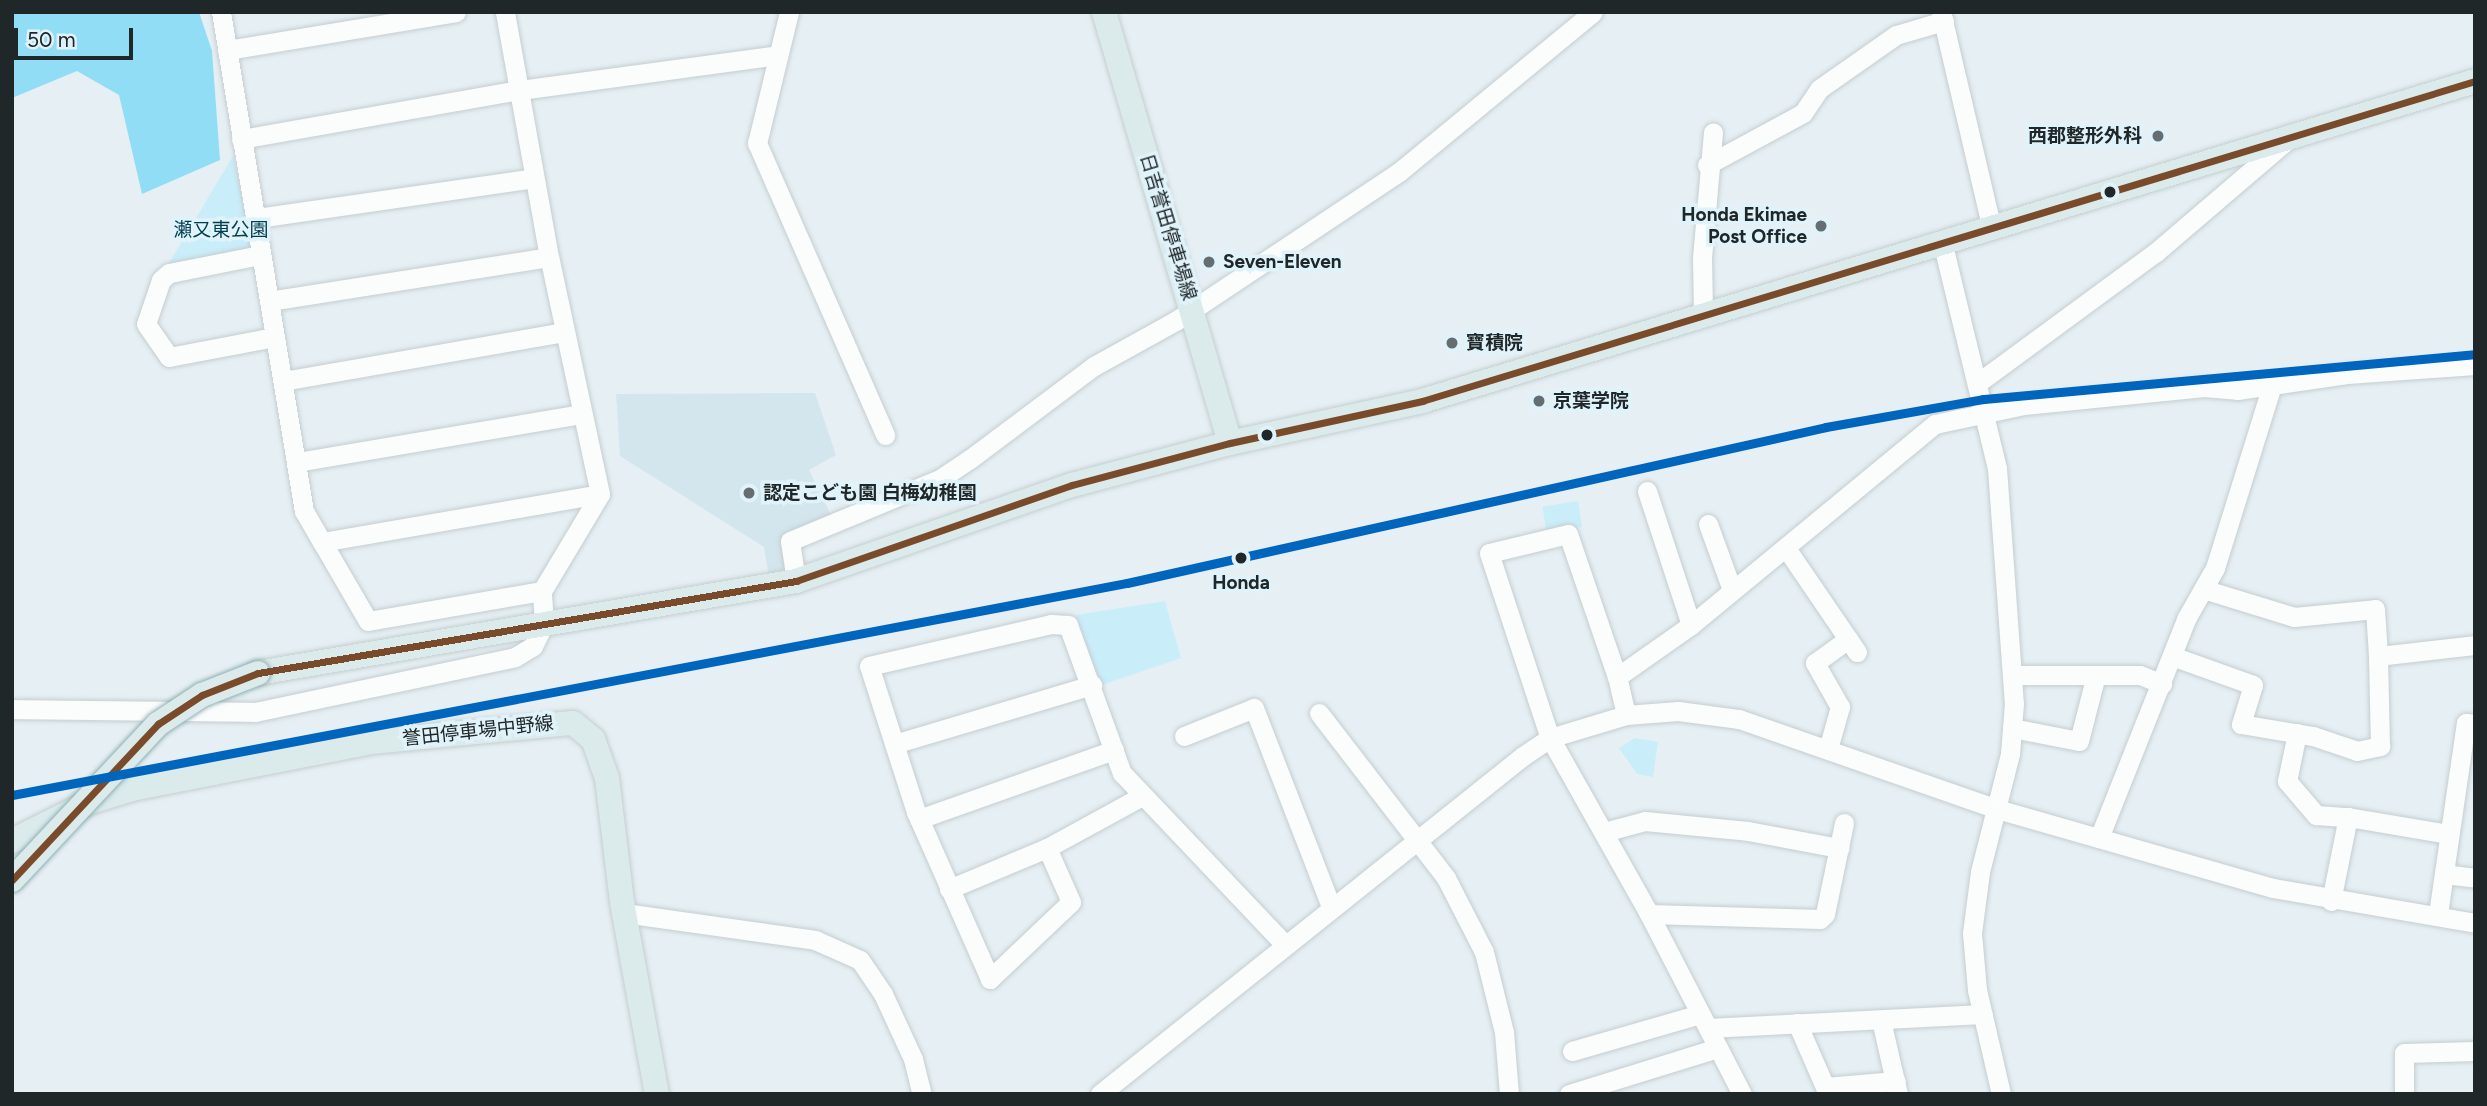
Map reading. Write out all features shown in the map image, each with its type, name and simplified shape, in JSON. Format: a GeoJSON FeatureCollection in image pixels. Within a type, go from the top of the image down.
{"type":"FeatureCollection","features":[{"type":"Feature","properties":{"kind":"main road","name":"日吉誉田停車場線"},"geometry":{"type":"LineString","coordinates":[[1104,12],[1230,443]]}},
{"type":"Feature","properties":{"kind":"main road"},"geometry":{"type":"LineString","coordinates":[[12,880],[158,724],[202,695],[258,673],[796,581],[1072,485],[1230,443],[1422,401],[1703,313],[2475,81]]}},
{"type":"Feature","properties":{"kind":"main road","name":"誉田停車場中野線"},"geometry":{"type":"LineString","coordinates":[[12,841],[90,802],[132,789],[371,742],[573,723],[593,739],[607,778],[624,913],[657,1094]]}},
{"type":"Feature","properties":{"kind":"street"},"geometry":{"type":"LineString","coordinates":[[221,12],[304,511],[368,621],[542,591]]}},
{"type":"Feature","properties":{"kind":"street"},"geometry":{"type":"LineString","coordinates":[[227,50],[456,12]]}},
{"type":"Feature","properties":{"kind":"street"},"geometry":{"type":"LineString","coordinates":[[12,709],[255,712],[515,657],[533,646],[544,623],[542,591],[600,494],[548,257],[505,12]]}},
{"type":"Feature","properties":{"kind":"street"},"geometry":{"type":"LineString","coordinates":[[789,12],[758,143],[885,435]]}},
{"type":"Feature","properties":{"kind":"street"},"geometry":{"type":"LineString","coordinates":[[796,581],[790,541],[940,479],[1094,366],[1192,308],[1399,172],[1592,12]]}},
{"type":"Feature","properties":{"kind":"street"},"geometry":{"type":"LineString","coordinates":[[1707,165],[1803,113],[1819,89],[1896,35],[1942,17],[1991,226]]}},
{"type":"Feature","properties":{"kind":"street"},"geometry":{"type":"LineString","coordinates":[[241,139],[520,90],[778,55]]}},
{"type":"Feature","properties":{"kind":"street"},"geometry":{"type":"LineString","coordinates":[[1703,313],[1707,165],[1713,132]]}},
{"type":"Feature","properties":{"kind":"street"},"geometry":{"type":"LineString","coordinates":[[1979,382],[2155,252],[2287,139]]}},
{"type":"Feature","properties":{"kind":"street"},"geometry":{"type":"LineString","coordinates":[[257,218],[534,178]]}},
{"type":"Feature","properties":{"kind":"street"},"geometry":{"type":"LineString","coordinates":[[1942,241],[1987,415],[1997,468],[2012,675],[2012,728],[1974,909],[1972,933],[1983,1014],[2001,1094]]}},
{"type":"Feature","properties":{"kind":"street"},"geometry":{"type":"LineString","coordinates":[[260,256],[169,273],[161,279],[146,324],[169,357],[275,337]]}},
{"type":"Feature","properties":{"kind":"street"},"geometry":{"type":"LineString","coordinates":[[269,301],[548,257]]}},
{"type":"Feature","properties":{"kind":"street"},"geometry":{"type":"LineString","coordinates":[[283,381],[565,332]]}},
{"type":"Feature","properties":{"kind":"street"},"geometry":{"type":"LineString","coordinates":[[1617,677],[1691,625],[1921,432],[1934,424],[1987,415],[2024,405],[2204,387],[2237,390],[2273,382],[2475,365]]}},
{"type":"Feature","properties":{"kind":"street"},"geometry":{"type":"LineString","coordinates":[[2099,838],[2172,656],[2214,568],[2273,382]]}},
{"type":"Feature","properties":{"kind":"street"},"geometry":{"type":"LineString","coordinates":[[297,462],[582,414]]}},
{"type":"Feature","properties":{"kind":"street"},"geometry":{"type":"LineString","coordinates":[[1647,491],[1691,625]]}},
{"type":"Feature","properties":{"kind":"street"},"geometry":{"type":"LineString","coordinates":[[322,542],[600,494]]}},
{"type":"Feature","properties":{"kind":"street"},"geometry":{"type":"LineString","coordinates":[[1708,524],[1732,590]]}},
{"type":"Feature","properties":{"kind":"street"},"geometry":{"type":"LineString","coordinates":[[1626,715],[1617,677],[1568,534],[1489,553],[1550,738],[1649,914],[1742,1094]]}},
{"type":"Feature","properties":{"kind":"street"},"geometry":{"type":"LineString","coordinates":[[1786,548],[1852,646],[1815,663],[1840,707],[1828,749]]}},
{"type":"Feature","properties":{"kind":"street"},"geometry":{"type":"LineString","coordinates":[[2172,656],[2253,685],[2241,724],[2297,733],[2357,751],[2381,746],[2375,608],[2294,617],[2203,589]]}},
{"type":"Feature","properties":{"kind":"street"},"geometry":{"type":"LineString","coordinates":[[1047,848],[1071,902],[990,979],[919,819],[869,666],[1051,624],[1068,625],[1122,773],[1140,797],[1285,945]]}},
{"type":"Feature","properties":{"kind":"street"},"geometry":{"type":"LineString","coordinates":[[2378,656],[2475,645]]}},
{"type":"Feature","properties":{"kind":"street"},"geometry":{"type":"LineString","coordinates":[[2012,675],[2140,675],[2162,684]]}},
{"type":"Feature","properties":{"kind":"street"},"geometry":{"type":"LineString","coordinates":[[2012,728],[2079,741],[2096,676]]}},
{"type":"Feature","properties":{"kind":"street"},"geometry":{"type":"LineString","coordinates":[[894,744],[1092,685]]}},
{"type":"Feature","properties":{"kind":"street"},"geometry":{"type":"LineString","coordinates":[[1184,736],[1255,708],[1331,907]]}},
{"type":"Feature","properties":{"kind":"street"},"geometry":{"type":"LineString","coordinates":[[1319,713],[1446,878],[1484,952],[1504,1032],[1509,1094]]}},
{"type":"Feature","properties":{"kind":"street"},"geometry":{"type":"LineString","coordinates":[[1100,1094],[1331,907],[1550,738],[1626,715],[1707,714],[1828,749],[1997,809],[2099,838],[2331,901],[2438,914],[2475,923]]}},
{"type":"Feature","properties":{"kind":"street"},"geometry":{"type":"LineString","coordinates":[[2438,914],[2466,723],[2475,724]]}},
{"type":"Feature","properties":{"kind":"street"},"geometry":{"type":"LineString","coordinates":[[2297,733],[2287,780],[2316,815],[2348,817],[2448,834]]}},
{"type":"Feature","properties":{"kind":"street"},"geometry":{"type":"LineString","coordinates":[[919,819],[1114,750]]}},
{"type":"Feature","properties":{"kind":"street"},"geometry":{"type":"LineString","coordinates":[[949,890],[1047,848],[1140,797]]}},
{"type":"Feature","properties":{"kind":"street"},"geometry":{"type":"LineString","coordinates":[[2455,798],[2475,800]]}},
{"type":"Feature","properties":{"kind":"street"},"geometry":{"type":"LineString","coordinates":[[2331,901],[2348,817]]}},
{"type":"Feature","properties":{"kind":"street"},"geometry":{"type":"LineString","coordinates":[[1604,832],[1645,821],[1748,831],[1839,848]]}},
{"type":"Feature","properties":{"kind":"street"},"geometry":{"type":"LineString","coordinates":[[1649,914],[1819,919],[1825,914],[1844,823]]}},
{"type":"Feature","properties":{"kind":"street"},"geometry":{"type":"LineString","coordinates":[[2444,874],[2475,878]]}},
{"type":"Feature","properties":{"kind":"street"},"geometry":{"type":"LineString","coordinates":[[624,913],[816,940],[860,960],[883,993],[913,1059],[922,1094]]}},
{"type":"Feature","properties":{"kind":"street"},"geometry":{"type":"LineString","coordinates":[[1572,1051],[1704,1021],[1797,1024],[1983,1014]]}},
{"type":"Feature","properties":{"kind":"street"},"geometry":{"type":"LineString","coordinates":[[1797,1024],[1825,1087],[1897,1087],[1881,1020]]}},
{"type":"Feature","properties":{"kind":"street"},"geometry":{"type":"LineString","coordinates":[[1569,1094],[1615,1087],[1718,1048]]}},
{"type":"Feature","properties":{"kind":"street"},"geometry":{"type":"LineString","coordinates":[[2404,1094],[2404,1053],[2475,1051]]}},
{"type":"Feature","properties":{"kind":"shaded area"},"geometry":{"type":"Polygon","coordinates":[[[12,12],[199,12],[212,51],[220,160],[142,194],[119,95],[77,71],[12,98],[12,12]]]}},
{"type":"Feature","properties":{"kind":"shaded area","name":"認定こども園 白梅幼稚園"},"geometry":{"type":"Polygon","coordinates":[[[815,393],[836,455],[809,470],[832,517],[786,537],[791,572],[769,577],[764,547],[620,456],[616,394],[815,393]]]}},
{"type":"Feature","properties":{"kind":"green space","name":"瀬又東公園"},"geometry":{"type":"Polygon","coordinates":[[[233,156],[254,247],[166,268],[233,156]]]}},
{"type":"Feature","properties":{"kind":"green space"},"geometry":{"type":"Polygon","coordinates":[[[1578,501],[1582,527],[1547,532],[1542,507],[1578,501]]]}},
{"type":"Feature","properties":{"kind":"green space"},"geometry":{"type":"Polygon","coordinates":[[[1165,601],[1181,658],[1099,686],[1076,615],[1165,601]]]}},
{"type":"Feature","properties":{"kind":"green space"},"geometry":{"type":"Polygon","coordinates":[[[1635,738],[1658,742],[1653,777],[1637,774],[1619,748],[1635,738]]]}},
{"type":"Feature","properties":{"kind":"transit line"},"geometry":{"type":"LineString","coordinates":[[12,880],[158,724],[202,695],[258,673],[796,581],[1072,485],[1230,443],[1422,401],[2475,81]]}},
{"type":"Feature","properties":{"kind":"transit line"},"geometry":{"type":"LineString","coordinates":[[12,795],[1127,583],[1826,427],[1983,399],[2475,354]]}},
{"type":"Feature","properties":{"kind":"place","name":"西郡整形外科"},"geometry":{"type":"Point","coordinates":[2158,136]}},
{"type":"Feature","properties":{"kind":"place","name":"Honda Ekimae Post Office"},"geometry":{"type":"Point","coordinates":[1821,226]}},
{"type":"Feature","properties":{"kind":"place","name":"Seven-Eleven"},"geometry":{"type":"Point","coordinates":[1209,262]}},
{"type":"Feature","properties":{"kind":"place","name":"寶積院"},"geometry":{"type":"Point","coordinates":[1452,343]}},
{"type":"Feature","properties":{"kind":"place","name":"京葉学院"},"geometry":{"type":"Point","coordinates":[1539,401]}},
{"type":"Feature","properties":{"kind":"place","name":"認定こども園 白梅幼稚園"},"geometry":{"type":"Point","coordinates":[749,493]}},
{"type":"Feature","properties":{"kind":"place","name":"Honda"},"geometry":{"type":"Point","coordinates":[1241,558]}}]}
